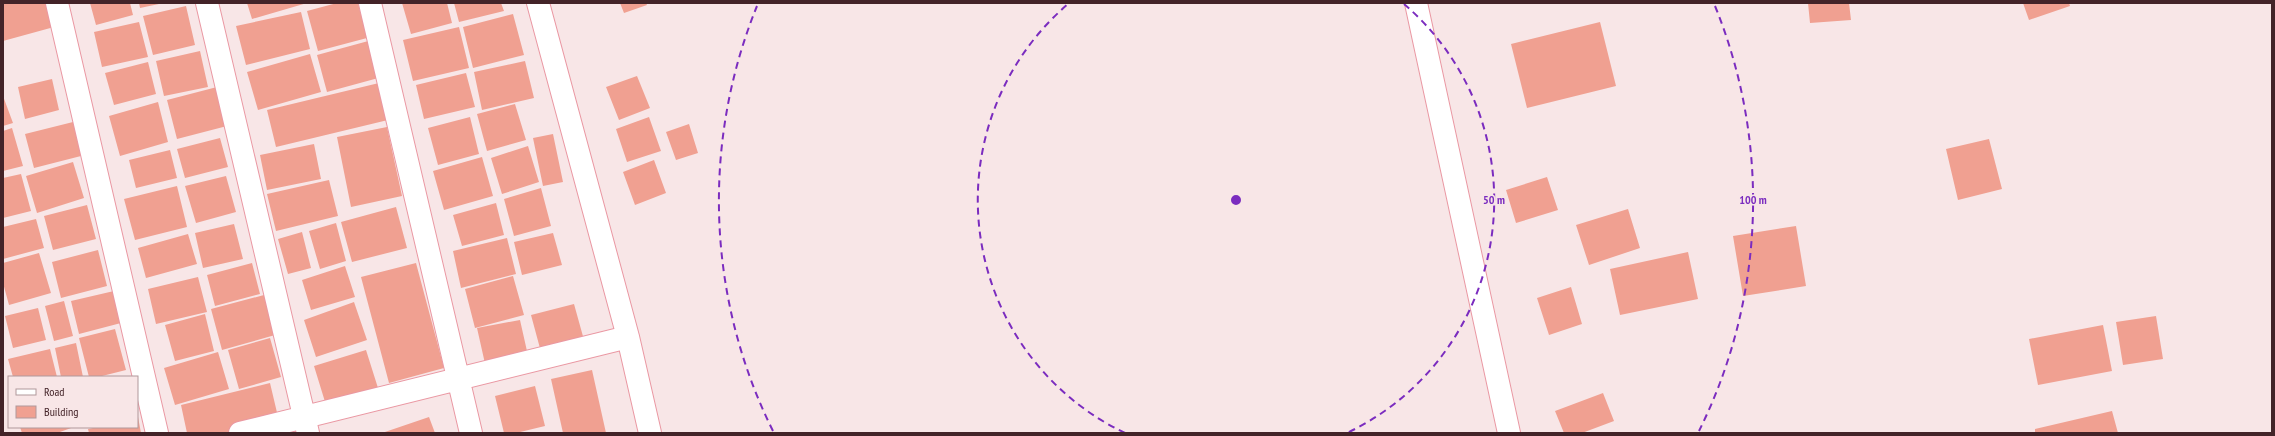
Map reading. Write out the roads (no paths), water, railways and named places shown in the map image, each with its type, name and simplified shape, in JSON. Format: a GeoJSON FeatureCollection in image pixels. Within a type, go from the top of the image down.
{"type":"FeatureCollection","features":[{"type":"Feature","properties":{"kind":"street"},"geometry":{"type":"LineString","coordinates":[[57,3],[157,433]]}},
{"type":"Feature","properties":{"kind":"street"},"geometry":{"type":"LineString","coordinates":[[207,3],[306,424]]}},
{"type":"Feature","properties":{"kind":"street"},"geometry":{"type":"LineString","coordinates":[[370,3],[471,433]]}},
{"type":"Feature","properties":{"kind":"street"},"geometry":{"type":"LineString","coordinates":[[538,3],[628,337],[650,433]]}},
{"type":"Feature","properties":{"kind":"street"},"geometry":{"type":"LineString","coordinates":[[1416,3],[1509,433]]}},
{"type":"Feature","properties":{"kind":"street"},"geometry":{"type":"LineString","coordinates":[[240,433],[306,424],[459,379],[628,337]]}}]}
